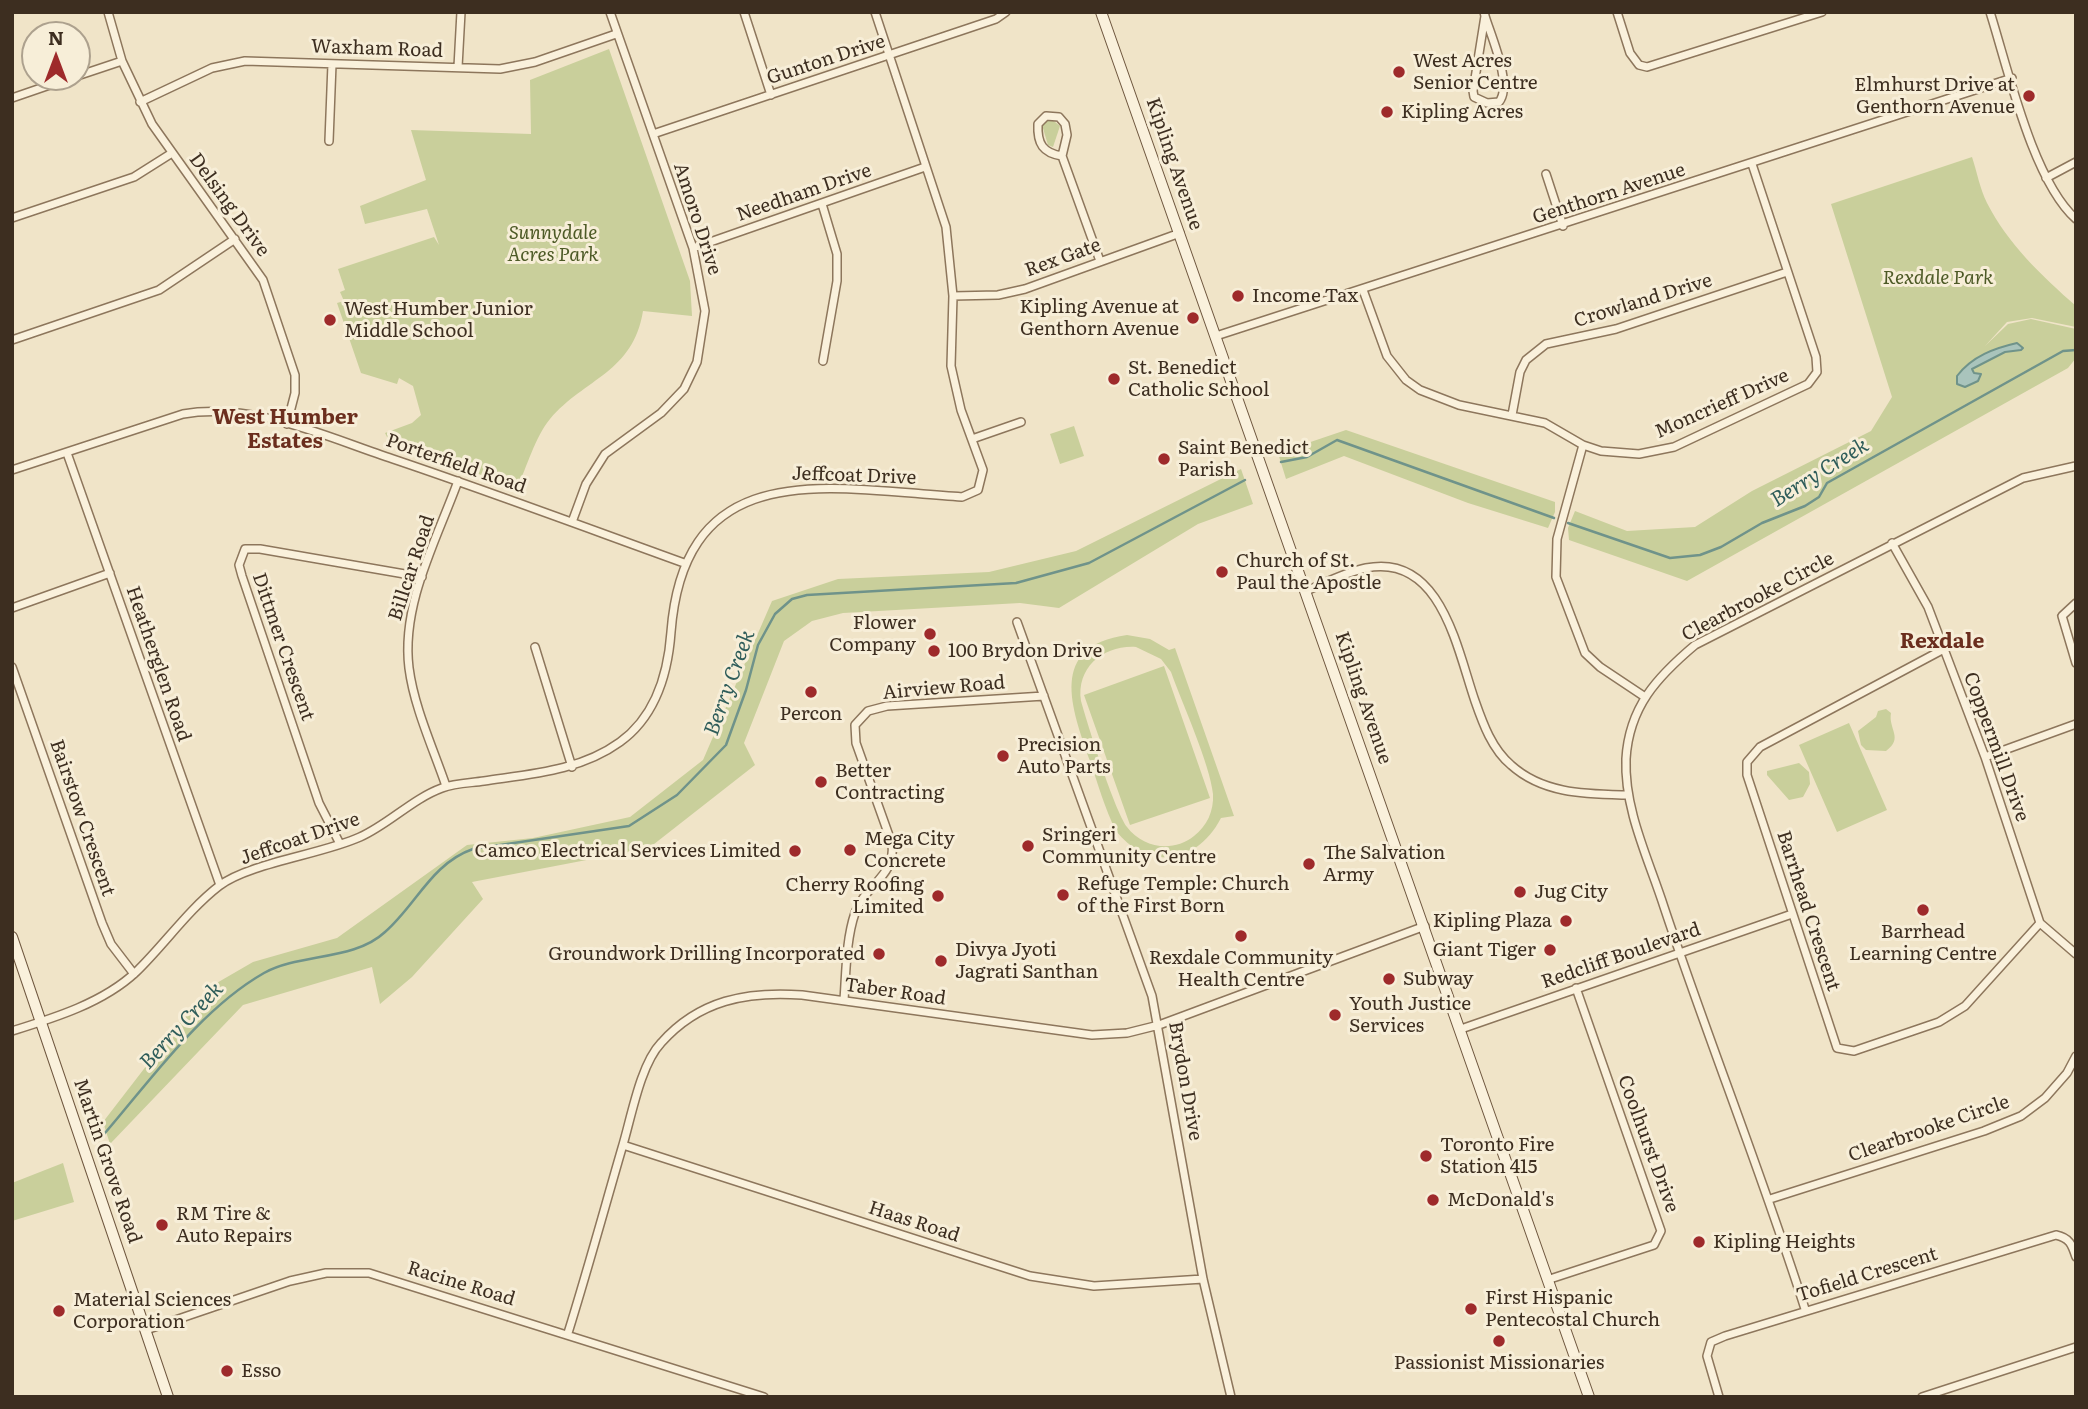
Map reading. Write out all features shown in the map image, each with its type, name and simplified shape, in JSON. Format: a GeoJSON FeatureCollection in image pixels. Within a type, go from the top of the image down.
{"type":"FeatureCollection","features":[{"type":"Feature","properties":{"kind":"main road","name":"Kipling Avenue"},"geometry":{"type":"LineString","coordinates":[[1101,12],[1550,1279],[1589,1397]]}},
{"type":"Feature","properties":{"kind":"main road","name":"Martin Grove Road"},"geometry":{"type":"LineString","coordinates":[[12,937],[168,1397]]}},
{"type":"Feature","properties":{"kind":"street","name":"Delsing Drive"},"geometry":{"type":"LineString","coordinates":[[108,12],[122,61],[140,102],[172,153],[262,280],[291,361],[295,393],[287,424]]}},
{"type":"Feature","properties":{"kind":"street"},"geometry":{"type":"LineString","coordinates":[[458,67],[461,12]]}},
{"type":"Feature","properties":{"kind":"street","name":"Amoro Drive"},"geometry":{"type":"LineString","coordinates":[[572,522],[594,468],[606,454],[674,400],[692,374],[697,362],[705,311],[704,294],[693,248],[610,12]]}},
{"type":"Feature","properties":{"kind":"street"},"geometry":{"type":"LineString","coordinates":[[744,12],[771,95]]}},
{"type":"Feature","properties":{"kind":"street","name":"Jeffcoat Drive"},"geometry":{"type":"LineString","coordinates":[[12,1031],[110,992],[134,974],[220,885],[244,874],[368,833],[446,786],[572,767],[592,759],[625,739],[655,700],[669,660],[673,607],[684,562],[723,516],[752,499],[783,489],[813,488],[970,496],[980,488],[983,475],[961,410],[951,366],[953,296],[946,227],[875,12]]}},
{"type":"Feature","properties":{"kind":"street","name":"Gunton Drive"},"geometry":{"type":"LineString","coordinates":[[653,134],[891,56],[996,19],[1006,12]]}},
{"type":"Feature","properties":{"kind":"street"},"geometry":{"type":"LineString","coordinates":[[1617,12],[1634,61],[1647,67],[1822,12]]}},
{"type":"Feature","properties":{"kind":"street"},"geometry":{"type":"LineString","coordinates":[[1990,12],[2046,178],[2059,201],[2076,219]]}},
{"type":"Feature","properties":{"kind":"street"},"geometry":{"type":"LineString","coordinates":[[1484,14],[1505,82],[1503,96],[1499,102],[1487,103],[1474,97],[1484,14]]}},
{"type":"Feature","properties":{"kind":"street","name":"Waxham Road"},"geometry":{"type":"LineString","coordinates":[[140,102],[228,63],[245,61],[518,67],[616,34]]}},
{"type":"Feature","properties":{"kind":"street"},"geometry":{"type":"LineString","coordinates":[[91,71],[122,61]]}},
{"type":"Feature","properties":{"kind":"street"},"geometry":{"type":"LineString","coordinates":[[329,141],[332,64]]}},
{"type":"Feature","properties":{"kind":"street","name":"Genthorn Avenue"},"geometry":{"type":"LineString","coordinates":[[1216,336],[1563,226],[2012,78]]}},
{"type":"Feature","properties":{"kind":"street"},"geometry":{"type":"LineString","coordinates":[[12,98],[32,91]]}},
{"type":"Feature","properties":{"kind":"street"},"geometry":{"type":"LineString","coordinates":[[1062,156],[1047,153],[1041,146],[1038,124],[1046,116],[1059,117],[1065,124],[1067,135],[1062,156],[1100,261]]}},
{"type":"Feature","properties":{"kind":"street"},"geometry":{"type":"LineString","coordinates":[[12,218],[134,177],[172,153]]}},
{"type":"Feature","properties":{"kind":"street"},"geometry":{"type":"LineString","coordinates":[[2046,178],[2076,162]]}},
{"type":"Feature","properties":{"kind":"street","name":"Moncrieff Drive"},"geometry":{"type":"LineString","coordinates":[[1363,290],[1379,341],[1406,380],[1438,400],[1545,423],[1583,445],[1621,454],[1657,452],[1692,439],[1808,384],[1816,372],[1816,357],[1752,164]]}},
{"type":"Feature","properties":{"kind":"street","name":"Needham Drive"},"geometry":{"type":"LineString","coordinates":[[693,248],[926,167]]}},
{"type":"Feature","properties":{"kind":"street"},"geometry":{"type":"LineString","coordinates":[[1546,174],[1563,226]]}},
{"type":"Feature","properties":{"kind":"street"},"geometry":{"type":"LineString","coordinates":[[821,204],[837,254],[837,281],[823,361]]}},
{"type":"Feature","properties":{"kind":"street","name":"Rex Gate"},"geometry":{"type":"LineString","coordinates":[[953,296],[998,295],[1180,233]]}},
{"type":"Feature","properties":{"kind":"street"},"geometry":{"type":"LineString","coordinates":[[12,340],[159,290],[234,239]]}},
{"type":"Feature","properties":{"kind":"street","name":"Crowland Drive"},"geometry":{"type":"LineString","coordinates":[[1512,415],[1520,372],[1526,360],[1546,344],[1616,329],[1787,272]]}},
{"type":"Feature","properties":{"kind":"street","name":"Porterfield Road"},"geometry":{"type":"LineString","coordinates":[[12,470],[163,419],[202,411],[242,412],[287,424],[458,481],[684,562]]}},
{"type":"Feature","properties":{"kind":"street"},"geometry":{"type":"LineString","coordinates":[[972,439],[1021,422]]}},
{"type":"Feature","properties":{"kind":"street"},"geometry":{"type":"LineString","coordinates":[[1583,445],[1554,559],[1556,577],[1574,631],[1585,653],[1600,667],[1645,697]]}},
{"type":"Feature","properties":{"kind":"street","name":"Heatherglen Road"},"geometry":{"type":"LineString","coordinates":[[66,453],[220,885]]}},
{"type":"Feature","properties":{"kind":"street","name":"Clearbrooke Circle"},"geometry":{"type":"LineString","coordinates":[[1805,1309],[1770,1199],[1679,953],[1626,795],[1626,757],[1633,724],[1645,697],[1662,672],[1695,645],[2023,478],[2076,466]]}},
{"type":"Feature","properties":{"kind":"street","name":"Billcar Road"},"geometry":{"type":"LineString","coordinates":[[446,786],[409,669],[408,625],[422,577],[458,481]]}},
{"type":"Feature","properties":{"kind":"street","name":"Coppermill Drive"},"geometry":{"type":"LineString","coordinates":[[1892,543],[1928,607],[1984,757],[2040,923]]}},
{"type":"Feature","properties":{"kind":"street","name":"Dittmer Crescent"},"geometry":{"type":"LineString","coordinates":[[340,844],[319,803],[242,576],[240,555],[245,549],[260,549],[422,577]]}},
{"type":"Feature","properties":{"kind":"street"},"geometry":{"type":"LineString","coordinates":[[1306,591],[1366,568],[1387,567],[1419,579],[1438,598],[1487,733],[1510,764],[1535,782],[1569,793],[1626,795]]}},
{"type":"Feature","properties":{"kind":"street"},"geometry":{"type":"LineString","coordinates":[[12,607],[110,573]]}},
{"type":"Feature","properties":{"kind":"street"},"geometry":{"type":"LineString","coordinates":[[2076,603],[2062,616],[2076,663]]}},
{"type":"Feature","properties":{"kind":"street","name":"Brydon Drive"},"geometry":{"type":"LineString","coordinates":[[1017,622],[1152,996],[1203,1279],[1231,1397]]}},
{"type":"Feature","properties":{"kind":"street"},"geometry":{"type":"LineString","coordinates":[[535,646],[572,767]]}},
{"type":"Feature","properties":{"kind":"street","name":"Barrhead Crescent"},"geometry":{"type":"LineString","coordinates":[[1944,649],[1760,747],[1747,762],[1747,775],[1837,1048],[1854,1051],[1940,1022],[1965,1006],[2040,923]]}},
{"type":"Feature","properties":{"kind":"street","name":"Bairstow Crescent"},"geometry":{"type":"LineString","coordinates":[[12,667],[102,923],[111,943],[134,974]]}},
{"type":"Feature","properties":{"kind":"street","name":"Airview Road"},"geometry":{"type":"LineString","coordinates":[[844,1000],[854,915],[864,895],[888,872],[894,859],[892,844],[856,743],[855,724],[867,711],[887,706],[1044,696]]}},
{"type":"Feature","properties":{"kind":"street"},"geometry":{"type":"LineString","coordinates":[[1984,757],[2076,724]]}},
{"type":"Feature","properties":{"kind":"street","name":"Redcliff Boulevard"},"geometry":{"type":"LineString","coordinates":[[1461,1029],[1792,914]]}},
{"type":"Feature","properties":{"kind":"street"},"geometry":{"type":"LineString","coordinates":[[2040,923],[2076,954]]}},
{"type":"Feature","properties":{"kind":"street","name":"Taber Road"},"geometry":{"type":"LineString","coordinates":[[568,1334],[623,1144],[651,1059],[659,1045],[688,1017],[725,1001],[764,992],[844,1000],[1092,1035],[1127,1033],[1159,1025],[1425,926]]}},
{"type":"Feature","properties":{"kind":"street","name":"Coolhurst Drive"},"geometry":{"type":"LineString","coordinates":[[1550,1279],[1654,1245],[1661,1230],[1576,988]]}},
{"type":"Feature","properties":{"kind":"street","name":"Clearbrooke Circle"},"geometry":{"type":"LineString","coordinates":[[1770,1199],[1984,1131],[2021,1116],[2045,1098],[2067,1073],[2076,1056]]}},
{"type":"Feature","properties":{"kind":"street","name":"Haas Road"},"geometry":{"type":"LineString","coordinates":[[623,1144],[1030,1276],[1094,1286],[1203,1279]]}},
{"type":"Feature","properties":{"kind":"street","name":"Tofield Crescent"},"geometry":{"type":"LineString","coordinates":[[1719,1397],[1707,1356],[1712,1342],[1805,1309],[2056,1235],[2065,1237],[2072,1244],[2076,1257]]}},
{"type":"Feature","properties":{"kind":"street","name":"Racine Road"},"geometry":{"type":"LineString","coordinates":[[146,1330],[290,1281],[334,1273],[369,1273],[764,1397]]}},
{"type":"Feature","properties":{"kind":"street"},"geometry":{"type":"LineString","coordinates":[[1922,1397],[2076,1347]]}},
{"type":"Feature","properties":{"kind":"green space","name":"Sunnydale Acres Park"},"geometry":{"type":"Polygon","coordinates":[[[609,49],[690,281],[692,316],[643,311],[638,332],[618,362],[564,405],[545,426],[517,488],[389,441],[385,433],[412,423],[421,415],[413,386],[399,378],[397,384],[361,373],[337,303],[344,301],[340,292],[345,290],[338,269],[434,237],[439,245],[427,209],[365,224],[360,206],[426,180],[411,130],[531,134],[530,80],[609,49]]]}},
{"type":"Feature","properties":{"kind":"green space"},"geometry":{"type":"Polygon","coordinates":[[[1050,118],[1060,126],[1053,147],[1048,145],[1042,125],[1050,118]]]}},
{"type":"Feature","properties":{"kind":"green space","name":"Rexdale Park"},"geometry":{"type":"Polygon","coordinates":[[[1972,157],[1985,198],[1995,218],[2015,246],[2038,271],[2076,306],[2076,327],[2032,318],[2007,322],[1985,346],[2008,324],[2031,319],[2076,329],[2076,358],[2068,368],[1687,581],[1569,540],[1568,528],[1575,511],[1627,531],[1695,527],[1752,491],[1871,431],[1892,397],[1831,204],[1972,157]]]}},
{"type":"Feature","properties":{"kind":"green space"},"geometry":{"type":"Polygon","coordinates":[[[1074,426],[1084,456],[1060,464],[1050,434],[1074,426]]]}},
{"type":"Feature","properties":{"kind":"green space"},"geometry":{"type":"Polygon","coordinates":[[[1346,430],[1555,502],[1555,512],[1548,528],[1468,503],[1344,456],[1286,479],[1278,453],[1346,430]]]}},
{"type":"Feature","properties":{"kind":"green space"},"geometry":{"type":"Polygon","coordinates":[[[1241,469],[1253,504],[1198,524],[1059,608],[1020,603],[843,613],[812,621],[784,641],[744,743],[755,765],[649,848],[472,882],[483,899],[412,977],[380,1004],[372,967],[243,1005],[110,1144],[103,1122],[184,1017],[215,984],[253,962],[337,938],[467,845],[533,838],[630,817],[703,760],[772,601],[838,579],[989,572],[1076,551],[1241,469]]]}},
{"type":"Feature","properties":{"kind":"green space"},"geometry":{"type":"Polygon","coordinates":[[[1127,635],[1150,639],[1169,650],[1175,648],[1234,816],[1221,818],[1200,845],[1186,853],[1158,857],[1143,853],[1116,831],[1108,814],[1077,721],[1072,683],[1075,666],[1085,652],[1102,641],[1127,635]],[[1124,647],[1103,654],[1088,668],[1083,678],[1081,701],[1109,786],[1127,827],[1141,840],[1168,846],[1186,841],[1203,828],[1211,812],[1213,794],[1195,733],[1171,672],[1161,659],[1136,647],[1124,647]]]}},
{"type":"Feature","properties":{"kind":"green space"},"geometry":{"type":"Polygon","coordinates":[[[1164,666],[1210,798],[1130,825],[1084,695],[1164,666]]]}},
{"type":"Feature","properties":{"kind":"green space"},"geometry":{"type":"Polygon","coordinates":[[[1886,709],[1891,713],[1894,742],[1886,751],[1866,750],[1861,745],[1858,731],[1876,717],[1878,711],[1886,709]]]}},
{"type":"Feature","properties":{"kind":"green space"},"geometry":{"type":"Polygon","coordinates":[[[1849,723],[1887,810],[1837,832],[1799,745],[1849,723]]]}},
{"type":"Feature","properties":{"kind":"green space"},"geometry":{"type":"Polygon","coordinates":[[[1799,763],[1809,772],[1810,784],[1803,797],[1789,800],[1767,775],[1767,771],[1799,763]]]}},
{"type":"Feature","properties":{"kind":"green space"},"geometry":{"type":"Polygon","coordinates":[[[63,1163],[74,1202],[12,1221],[12,1183],[63,1163]]]}},
{"type":"Feature","properties":{"kind":"water"},"geometry":{"type":"Polygon","coordinates":[[[2017,343],[2023,348],[2021,350],[2005,352],[1972,369],[1974,373],[1981,374],[1978,381],[1965,387],[1957,384],[1957,376],[1977,358],[1992,350],[2017,343]]]}},
{"type":"Feature","properties":{"kind":"waterway","name":"Berry Creek"},"geometry":{"type":"LineString","coordinates":[[1568,523],[1670,558],[1700,555],[1721,547],[1762,523],[1805,506],[1819,497],[1827,483],[2063,351],[2076,350]]}},
{"type":"Feature","properties":{"kind":"waterway","name":"Berry Creek"},"geometry":{"type":"LineString","coordinates":[[1281,462],[1307,457],[1337,440],[1554,518]]}},
{"type":"Feature","properties":{"kind":"waterway","name":"Berry Creek"},"geometry":{"type":"LineString","coordinates":[[99,1140],[196,1027],[240,989],[278,967],[358,948],[372,941],[396,921],[435,874],[459,855],[473,849],[629,826],[677,795],[726,745],[746,690],[758,645],[775,614],[792,599],[807,595],[1016,583],[1089,563],[1245,480]]}},
{"type":"Feature","properties":{"kind":"place","name":"West Acres Senior Centre"},"geometry":{"type":"Point","coordinates":[1399,72]}},
{"type":"Feature","properties":{"kind":"place","name":"Elmhurst Drive at Genthorn Avenue"},"geometry":{"type":"Point","coordinates":[2029,96]}},
{"type":"Feature","properties":{"kind":"place","name":"Kipling Acres"},"geometry":{"type":"Point","coordinates":[1387,112]}},
{"type":"Feature","properties":{"kind":"place","name":"Income Tax"},"geometry":{"type":"Point","coordinates":[1238,296]}},
{"type":"Feature","properties":{"kind":"place","name":"Kipling Avenue at Genthorn Avenue"},"geometry":{"type":"Point","coordinates":[1193,318]}},
{"type":"Feature","properties":{"kind":"place","name":"West Humber Junior Middle School"},"geometry":{"type":"Point","coordinates":[330,320]}},
{"type":"Feature","properties":{"kind":"place","name":"St. Benedict Catholic School"},"geometry":{"type":"Point","coordinates":[1114,379]}},
{"type":"Feature","properties":{"kind":"place","name":"Saint Benedict Parish"},"geometry":{"type":"Point","coordinates":[1164,459]}},
{"type":"Feature","properties":{"kind":"place","name":"Church of St. Paul the Apostle"},"geometry":{"type":"Point","coordinates":[1222,572]}},
{"type":"Feature","properties":{"kind":"place","name":"Flower Company"},"geometry":{"type":"Point","coordinates":[930,634]}},
{"type":"Feature","properties":{"kind":"place","name":"100 Brydon Drive"},"geometry":{"type":"Point","coordinates":[934,651]}},
{"type":"Feature","properties":{"kind":"place","name":"Percon"},"geometry":{"type":"Point","coordinates":[811,692]}},
{"type":"Feature","properties":{"kind":"place","name":"Precision Auto Parts"},"geometry":{"type":"Point","coordinates":[1003,756]}},
{"type":"Feature","properties":{"kind":"place","name":"Better Contracting"},"geometry":{"type":"Point","coordinates":[821,782]}},
{"type":"Feature","properties":{"kind":"place","name":"Sringeri Community Centre"},"geometry":{"type":"Point","coordinates":[1028,846]}},
{"type":"Feature","properties":{"kind":"place","name":"Mega City Concrete"},"geometry":{"type":"Point","coordinates":[850,850]}},
{"type":"Feature","properties":{"kind":"place","name":"Camco Electrical Services Limited"},"geometry":{"type":"Point","coordinates":[795,851]}},
{"type":"Feature","properties":{"kind":"place","name":"The Salvation Army"},"geometry":{"type":"Point","coordinates":[1309,864]}},
{"type":"Feature","properties":{"kind":"place","name":"Jug City"},"geometry":{"type":"Point","coordinates":[1520,892]}},
{"type":"Feature","properties":{"kind":"place","name":"Refuge Temple: Church of the First Born"},"geometry":{"type":"Point","coordinates":[1063,895]}},
{"type":"Feature","properties":{"kind":"place","name":"Cherry Roofing Limited"},"geometry":{"type":"Point","coordinates":[938,896]}},
{"type":"Feature","properties":{"kind":"place","name":"Barrhead Learning Centre"},"geometry":{"type":"Point","coordinates":[1923,910]}},
{"type":"Feature","properties":{"kind":"place","name":"Kipling Plaza"},"geometry":{"type":"Point","coordinates":[1566,921]}},
{"type":"Feature","properties":{"kind":"place","name":"Rexdale Community Health Centre"},"geometry":{"type":"Point","coordinates":[1241,936]}},
{"type":"Feature","properties":{"kind":"place","name":"Giant Tiger"},"geometry":{"type":"Point","coordinates":[1550,950]}},
{"type":"Feature","properties":{"kind":"place","name":"Groundwork Drilling Incorporated"},"geometry":{"type":"Point","coordinates":[879,954]}},
{"type":"Feature","properties":{"kind":"place","name":"Divya Jyoti Jagrati Santhan"},"geometry":{"type":"Point","coordinates":[941,961]}},
{"type":"Feature","properties":{"kind":"place","name":"Subway"},"geometry":{"type":"Point","coordinates":[1389,979]}},
{"type":"Feature","properties":{"kind":"place","name":"Youth Justice Services"},"geometry":{"type":"Point","coordinates":[1335,1015]}},
{"type":"Feature","properties":{"kind":"place","name":"Toronto Fire Station 415"},"geometry":{"type":"Point","coordinates":[1426,1156]}},
{"type":"Feature","properties":{"kind":"place","name":"McDonald's"},"geometry":{"type":"Point","coordinates":[1433,1200]}},
{"type":"Feature","properties":{"kind":"place","name":"RM Tire & Auto Repairs"},"geometry":{"type":"Point","coordinates":[162,1225]}},
{"type":"Feature","properties":{"kind":"place","name":"Kipling Heights"},"geometry":{"type":"Point","coordinates":[1699,1242]}},
{"type":"Feature","properties":{"kind":"place","name":"First Hispanic Pentecostal Church"},"geometry":{"type":"Point","coordinates":[1471,1309]}},
{"type":"Feature","properties":{"kind":"place","name":"Material Sciences Corporation"},"geometry":{"type":"Point","coordinates":[59,1311]}},
{"type":"Feature","properties":{"kind":"place","name":"Passionist Missionaries"},"geometry":{"type":"Point","coordinates":[1499,1341]}},
{"type":"Feature","properties":{"kind":"place","name":"Esso"},"geometry":{"type":"Point","coordinates":[227,1371]}},
{"type":"Feature","properties":{"kind":"district","name":"West Humber Estates"},"geometry":{"type":"Point","coordinates":[285,430]}},
{"type":"Feature","properties":{"kind":"district","name":"Rexdale"},"geometry":{"type":"Point","coordinates":[1942,642]}}]}
